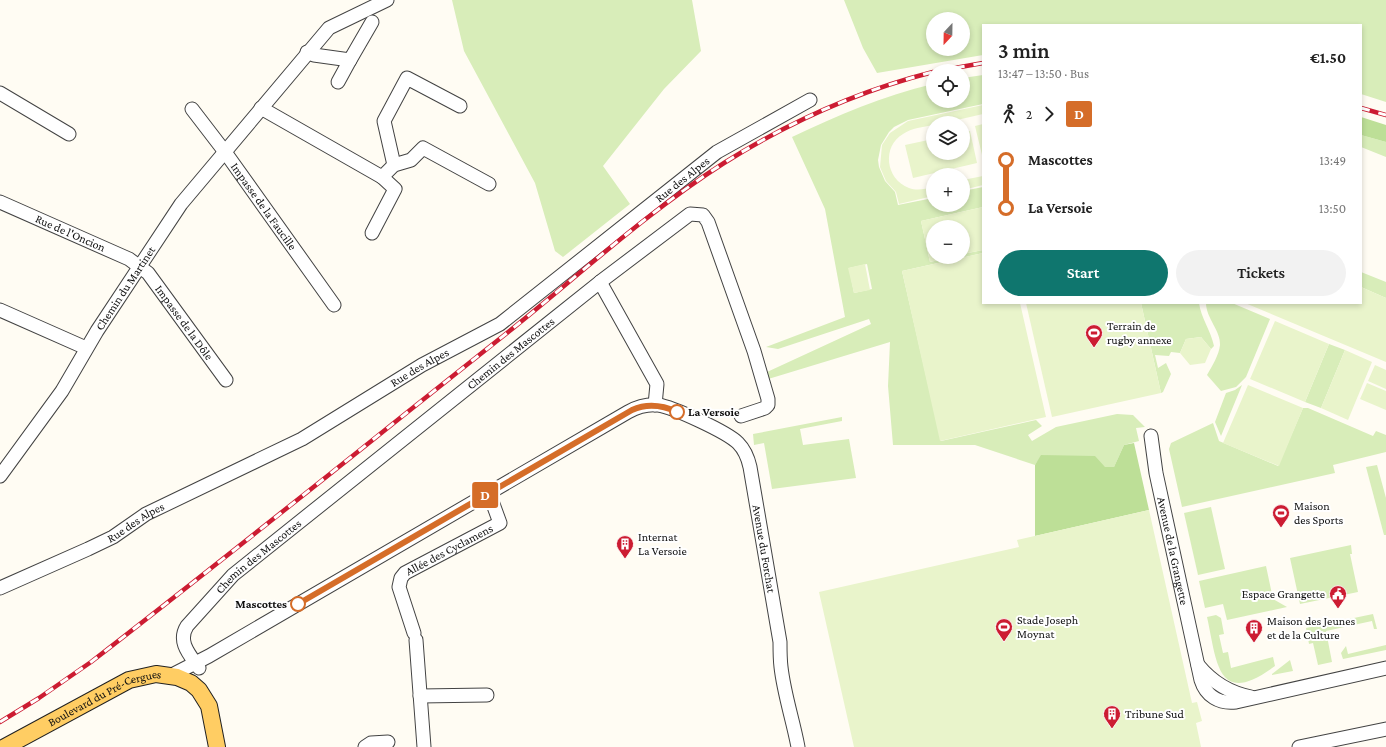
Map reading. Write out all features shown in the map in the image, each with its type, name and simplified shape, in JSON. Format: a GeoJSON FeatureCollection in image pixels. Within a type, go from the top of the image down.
{"type":"FeatureCollection","features":[{"type":"Feature","properties":{"kind":"main road","name":"Boulevard du Pré-Cergues"},"geometry":{"type":"LineString","coordinates":[[5,747],[129,680],[146,675],[172,675],[191,683]]}},
{"type":"Feature","properties":{"kind":"main road"},"geometry":{"type":"LineString","coordinates":[[191,683],[199,690],[209,706],[217,747]]}},
{"type":"Feature","properties":{"kind":"main road","name":"Boulevard du Pré-Cergues"},"geometry":{"type":"LineString","coordinates":[[32,747],[40,728]]}},
{"type":"Feature","properties":{"kind":"street","name":"Chemin du Martinet"},"geometry":{"type":"LineString","coordinates":[[0,476],[4,462],[62,391],[82,358],[86,348],[181,204],[329,28],[387,0]]}},
{"type":"Feature","properties":{"kind":"street"},"geometry":{"type":"LineString","coordinates":[[338,82],[372,22]]}},
{"type":"Feature","properties":{"kind":"street"},"geometry":{"type":"LineString","coordinates":[[308,52],[314,55],[350,60]]}},
{"type":"Feature","properties":{"kind":"street"},"geometry":{"type":"LineString","coordinates":[[394,165],[384,121],[407,78],[460,106]]}},
{"type":"Feature","properties":{"kind":"street"},"geometry":{"type":"LineString","coordinates":[[0,93],[69,134]]}},
{"type":"Feature","properties":{"kind":"street","name":"Rue des Alpes"},"geometry":{"type":"LineString","coordinates":[[0,588],[113,537],[146,514],[302,439],[422,365],[500,324],[717,152],[810,100]]}},
{"type":"Feature","properties":{"kind":"street"},"geometry":{"type":"LineString","coordinates":[[261,108],[382,177],[395,189],[372,233]]}},
{"type":"Feature","properties":{"kind":"street","name":"Impasse de la Faucille"},"geometry":{"type":"LineString","coordinates":[[192,109],[225,152],[334,305]]}},
{"type":"Feature","properties":{"kind":"street"},"geometry":{"type":"LineString","coordinates":[[382,177],[394,165],[411,160],[423,148],[489,184]]}},
{"type":"Feature","properties":{"kind":"street","name":"Rue de l'Oncion"},"geometry":{"type":"LineString","coordinates":[[0,202],[129,259],[140,266]]}},
{"type":"Feature","properties":{"kind":"street","name":"Chemin des Mascottes"},"geometry":{"type":"LineString","coordinates":[[197,666],[183,643],[185,630],[233,575],[600,282],[686,216],[694,213],[702,215],[706,218],[754,351],[768,399],[768,405],[765,408],[741,416]]}},
{"type":"Feature","properties":{"kind":"street","name":"Impasse de la Dôle"},"geometry":{"type":"LineString","coordinates":[[140,266],[148,273],[226,380]]}},
{"type":"Feature","properties":{"kind":"street"},"geometry":{"type":"LineString","coordinates":[[600,282],[657,384],[655,405]]}},
{"type":"Feature","properties":{"kind":"street"},"geometry":{"type":"LineString","coordinates":[[0,310],[86,348]]}},
{"type":"Feature","properties":{"kind":"street","name":"Boulevard du Pré-Cergues"},"geometry":{"type":"LineString","coordinates":[[172,675],[197,666],[209,656],[632,410],[655,405]]}},
{"type":"Feature","properties":{"kind":"street","name":"Avenue du Forchat"},"geometry":{"type":"LineString","coordinates":[[655,405],[672,409],[724,433],[739,444],[746,455],[750,468],[780,642],[781,668],[798,747]]}},
{"type":"Feature","properties":{"kind":"street","name":"Avenue de la Grangette"},"geometry":{"type":"LineString","coordinates":[[1151,436],[1156,473],[1198,665],[1210,686],[1253,697],[1386,668]]}},
{"type":"Feature","properties":{"kind":"street","name":"Allée des Cyclamens"},"geometry":{"type":"LineString","coordinates":[[424,747],[415,636],[399,587],[400,578],[405,573],[500,523],[489,493]]}},
{"type":"Feature","properties":{"kind":"street"},"geometry":{"type":"LineString","coordinates":[[191,683],[197,666]]}},
{"type":"Feature","properties":{"kind":"street"},"geometry":{"type":"LineString","coordinates":[[420,696],[487,695]]}},
{"type":"Feature","properties":{"kind":"street"},"geometry":{"type":"LineString","coordinates":[[1299,747],[1386,729]]}},
{"type":"Feature","properties":{"kind":"street"},"geometry":{"type":"LineString","coordinates":[[365,747],[371,744],[388,742]]}},
{"type":"Feature","properties":{"kind":"green space"},"geometry":{"type":"Polygon","coordinates":[[[452,0],[692,0],[701,51],[664,89],[603,166],[630,204],[563,257],[555,251],[535,183],[464,51],[452,0]]]}},
{"type":"Feature","properties":{"kind":"green space"},"geometry":{"type":"Polygon","coordinates":[[[844,0],[1386,0],[1386,102],[1362,94],[1362,24],[982,24],[982,55],[877,73],[863,48],[844,0]]]}},
{"type":"Feature","properties":{"kind":"green space"},"geometry":{"type":"Polygon","coordinates":[[[982,75],[982,104],[970,107],[970,77],[982,75]]]}},
{"type":"Feature","properties":{"kind":"green space"},"geometry":{"type":"Polygon","coordinates":[[[926,86],[926,108],[964,108],[908,120],[894,127],[881,145],[878,160],[879,167],[885,181],[895,192],[898,205],[926,199],[926,212],[961,212],[921,221],[926,244],[926,264],[934,264],[902,271],[941,441],[1036,420],[1042,426],[1028,435],[1032,441],[1056,427],[1117,414],[1133,415],[1145,427],[1136,428],[1139,441],[1124,445],[1114,467],[1105,467],[1042,455],[1035,465],[975,445],[893,445],[888,386],[890,342],[765,380],[767,372],[871,324],[869,319],[778,349],[766,347],[845,317],[825,209],[792,137],[861,107],[926,86]],[[867,264],[849,268],[854,293],[872,289],[867,264]]]}},
{"type":"Feature","properties":{"kind":"green space"},"geometry":{"type":"Polygon","coordinates":[[[982,105],[982,114],[970,117],[931,116],[982,105]]]}},
{"type":"Feature","properties":{"kind":"green space"},"geometry":{"type":"Polygon","coordinates":[[[926,117],[926,126],[910,130],[896,139],[889,154],[889,162],[891,170],[901,184],[912,189],[926,188],[926,198],[899,204],[896,192],[886,181],[880,167],[882,145],[890,133],[908,121],[926,117]]]}},
{"type":"Feature","properties":{"kind":"green space"},"geometry":{"type":"Polygon","coordinates":[[[1362,117],[1386,125],[1386,142],[1362,135],[1362,117]]]}},
{"type":"Feature","properties":{"kind":"green space"},"geometry":{"type":"Polygon","coordinates":[[[982,124],[982,155],[975,126],[982,124]]]}},
{"type":"Feature","properties":{"kind":"green space"},"geometry":{"type":"Polygon","coordinates":[[[970,131],[977,163],[956,168],[926,168],[926,175],[913,178],[905,145],[926,140],[926,160],[970,160],[970,131]]]}},
{"type":"Feature","properties":{"kind":"green space"},"geometry":{"type":"Polygon","coordinates":[[[1362,135],[1386,142],[1386,157],[1362,147],[1362,135]]]}},
{"type":"Feature","properties":{"kind":"green space"},"geometry":{"type":"Polygon","coordinates":[[[982,176],[982,185],[970,188],[970,179],[982,176]]]}},
{"type":"Feature","properties":{"kind":"green space"},"geometry":{"type":"Polygon","coordinates":[[[982,187],[982,207],[970,210],[970,190],[982,187]]]}},
{"type":"Feature","properties":{"kind":"green space"},"geometry":{"type":"Polygon","coordinates":[[[982,207],[982,250],[970,253],[970,220],[926,220],[926,244],[921,221],[961,212],[970,212],[970,210],[982,207]]]}},
{"type":"Feature","properties":{"kind":"green space"},"geometry":{"type":"Polygon","coordinates":[[[982,250],[982,253],[970,256],[970,253],[982,250]]]}},
{"type":"Feature","properties":{"kind":"green space"},"geometry":{"type":"Polygon","coordinates":[[[982,253],[982,304],[1020,304],[1046,417],[940,441],[902,271],[934,264],[970,264],[970,256],[982,253]]]}},
{"type":"Feature","properties":{"kind":"green space"},"geometry":{"type":"Polygon","coordinates":[[[865,264],[870,290],[854,293],[848,268],[865,264]]]}},
{"type":"Feature","properties":{"kind":"green space"},"geometry":{"type":"Polygon","coordinates":[[[1362,272],[1386,282],[1386,298],[1362,287],[1362,272]]]}},
{"type":"Feature","properties":{"kind":"green space"},"geometry":{"type":"Polygon","coordinates":[[[1362,287],[1386,298],[1386,362],[1247,304],[1362,304],[1362,287]]]}},
{"type":"Feature","properties":{"kind":"green space","name":"Terrain de rugby annexe"},"geometry":{"type":"Polygon","coordinates":[[[1026,304],[1141,304],[1161,393],[1052,417],[1026,304]]]}},
{"type":"Feature","properties":{"kind":"green space"},"geometry":{"type":"Polygon","coordinates":[[[1141,304],[1199,304],[1214,346],[1211,349],[1201,337],[1186,339],[1180,353],[1171,352],[1169,356],[1155,355],[1158,368],[1166,363],[1171,374],[1163,392],[1161,393],[1141,304]]]}},
{"type":"Feature","properties":{"kind":"green space"},"geometry":{"type":"Polygon","coordinates":[[[1206,304],[1234,304],[1270,319],[1246,377],[1236,387],[1221,391],[1207,375],[1217,357],[1220,340],[1206,304]]]}},
{"type":"Feature","properties":{"kind":"green space"},"geometry":{"type":"Polygon","coordinates":[[[1275,321],[1329,344],[1305,402],[1250,379],[1275,321]]]}},
{"type":"Feature","properties":{"kind":"green space"},"geometry":{"type":"Polygon","coordinates":[[[1201,337],[1211,349],[1205,363],[1190,365],[1180,353],[1186,339],[1201,337]]]}},
{"type":"Feature","properties":{"kind":"green space"},"geometry":{"type":"Polygon","coordinates":[[[1329,344],[1345,350],[1321,408],[1305,402],[1329,344]]]}},
{"type":"Feature","properties":{"kind":"green space"},"geometry":{"type":"Polygon","coordinates":[[[1345,350],[1372,362],[1348,420],[1321,408],[1345,350]]]}},
{"type":"Feature","properties":{"kind":"green space"},"geometry":{"type":"Polygon","coordinates":[[[1375,365],[1386,370],[1386,389],[1368,381],[1375,365]]]}},
{"type":"Feature","properties":{"kind":"green space"},"geometry":{"type":"Polygon","coordinates":[[[1367,383],[1386,391],[1386,410],[1360,399],[1367,383]]]}},
{"type":"Feature","properties":{"kind":"green space"},"geometry":{"type":"Polygon","coordinates":[[[1242,385],[1221,436],[1215,422],[1226,393],[1235,390],[1242,385]]]}},
{"type":"Feature","properties":{"kind":"green space"},"geometry":{"type":"Polygon","coordinates":[[[1248,385],[1303,408],[1279,466],[1223,443],[1248,385]]]}},
{"type":"Feature","properties":{"kind":"green space"},"geometry":{"type":"Polygon","coordinates":[[[1303,408],[1308,408],[1373,436],[1376,431],[1386,435],[1386,452],[1333,465],[1335,473],[1182,507],[1169,449],[1171,443],[1213,423],[1219,441],[1278,466],[1303,408]]]}},
{"type":"Feature","properties":{"kind":"green space"},"geometry":{"type":"Polygon","coordinates":[[[842,417],[842,421],[800,429],[803,445],[849,439],[856,478],[772,489],[764,443],[754,445],[753,434],[842,417]]]}},
{"type":"Feature","properties":{"kind":"green space"},"geometry":{"type":"Polygon","coordinates":[[[1134,443],[1149,510],[1035,536],[1035,465],[1041,455],[1095,456],[1105,467],[1114,467],[1124,445],[1134,443]]]}},
{"type":"Feature","properties":{"kind":"green space"},"geometry":{"type":"Polygon","coordinates":[[[1377,465],[1386,498],[1386,535],[1384,535],[1366,467],[1377,465]]]}},
{"type":"Feature","properties":{"kind":"green space"},"geometry":{"type":"Polygon","coordinates":[[[1211,507],[1225,569],[1198,575],[1184,513],[1211,507]]]}},
{"type":"Feature","properties":{"kind":"green space","name":"Stade Joseph Moynat"},"geometry":{"type":"Polygon","coordinates":[[[1149,510],[1192,703],[1197,702],[1202,721],[1196,723],[1201,747],[854,747],[819,592],[1019,547],[1017,540],[1149,510]]]}},
{"type":"Feature","properties":{"kind":"green space"},"geometry":{"type":"Polygon","coordinates":[[[1351,545],[1352,554],[1350,554],[1358,592],[1300,604],[1290,558],[1351,545]]]}},
{"type":"Feature","properties":{"kind":"green space"},"geometry":{"type":"Polygon","coordinates":[[[1266,566],[1273,599],[1287,607],[1227,620],[1223,604],[1205,608],[1199,581],[1266,566]]]}},
{"type":"Feature","properties":{"kind":"green space"},"geometry":{"type":"Polygon","coordinates":[[[1373,614],[1377,629],[1374,629],[1372,621],[1326,631],[1332,662],[1318,665],[1313,643],[1309,644],[1306,628],[1373,614]]]}},
{"type":"Feature","properties":{"kind":"green space"},"geometry":{"type":"Polygon","coordinates":[[[1216,615],[1221,618],[1224,634],[1219,635],[1223,653],[1228,652],[1231,668],[1273,657],[1275,666],[1256,678],[1241,683],[1231,681],[1223,674],[1214,650],[1207,617],[1216,615]]]}},
{"type":"Feature","properties":{"kind":"green space"},"geometry":{"type":"Polygon","coordinates":[[[1386,645],[1386,650],[1343,659],[1341,653],[1346,646],[1348,654],[1386,645]]]}},
{"type":"Feature","properties":{"kind":"green space"},"geometry":{"type":"Polygon","coordinates":[[[1290,660],[1293,671],[1272,675],[1272,674],[1290,660]]]}},
{"type":"Feature","properties":{"kind":"railway"},"geometry":{"type":"LineString","coordinates":[[970,65],[982,63]]}},
{"type":"Feature","properties":{"kind":"railway"},"geometry":{"type":"LineString","coordinates":[[0,722],[39,698],[91,662],[507,333],[640,223],[695,182],[749,148],[799,121],[878,88],[926,74]]}},
{"type":"Feature","properties":{"kind":"railway"},"geometry":{"type":"LineString","coordinates":[[1362,108],[1386,115]]}},
{"type":"Feature","properties":{"kind":"bus line","name":"D"},"geometry":{"type":"LineString","coordinates":[[298,604],[632,410],[655,405],[664,406],[677,412]]}},
{"type":"Feature","properties":{"kind":"place","name":"Terrain de rugby annexe"},"geometry":{"type":"Point","coordinates":[1094,348]}},
{"type":"Feature","properties":{"kind":"place","name":"La Versoie"},"geometry":{"type":"Point","coordinates":[677,412]}},
{"type":"Feature","properties":{"kind":"place","name":"Maison des Sports"},"geometry":{"type":"Point","coordinates":[1281,528]}},
{"type":"Feature","properties":{"kind":"place","name":"Internat La Versoie"},"geometry":{"type":"Point","coordinates":[625,559]}},
{"type":"Feature","properties":{"kind":"place","name":"Mascottes"},"geometry":{"type":"Point","coordinates":[298,604]}},
{"type":"Feature","properties":{"kind":"place","name":"Espace Grangette"},"geometry":{"type":"Point","coordinates":[1338,609]}},
{"type":"Feature","properties":{"kind":"place","name":"Stade Joseph Moynat"},"geometry":{"type":"Point","coordinates":[1004,642]}},
{"type":"Feature","properties":{"kind":"place","name":"Maison des Jeunes et de la Culture"},"geometry":{"type":"Point","coordinates":[1254,643]}},
{"type":"Feature","properties":{"kind":"place","name":"Tribune Sud"},"geometry":{"type":"Point","coordinates":[1112,729]}}]}
